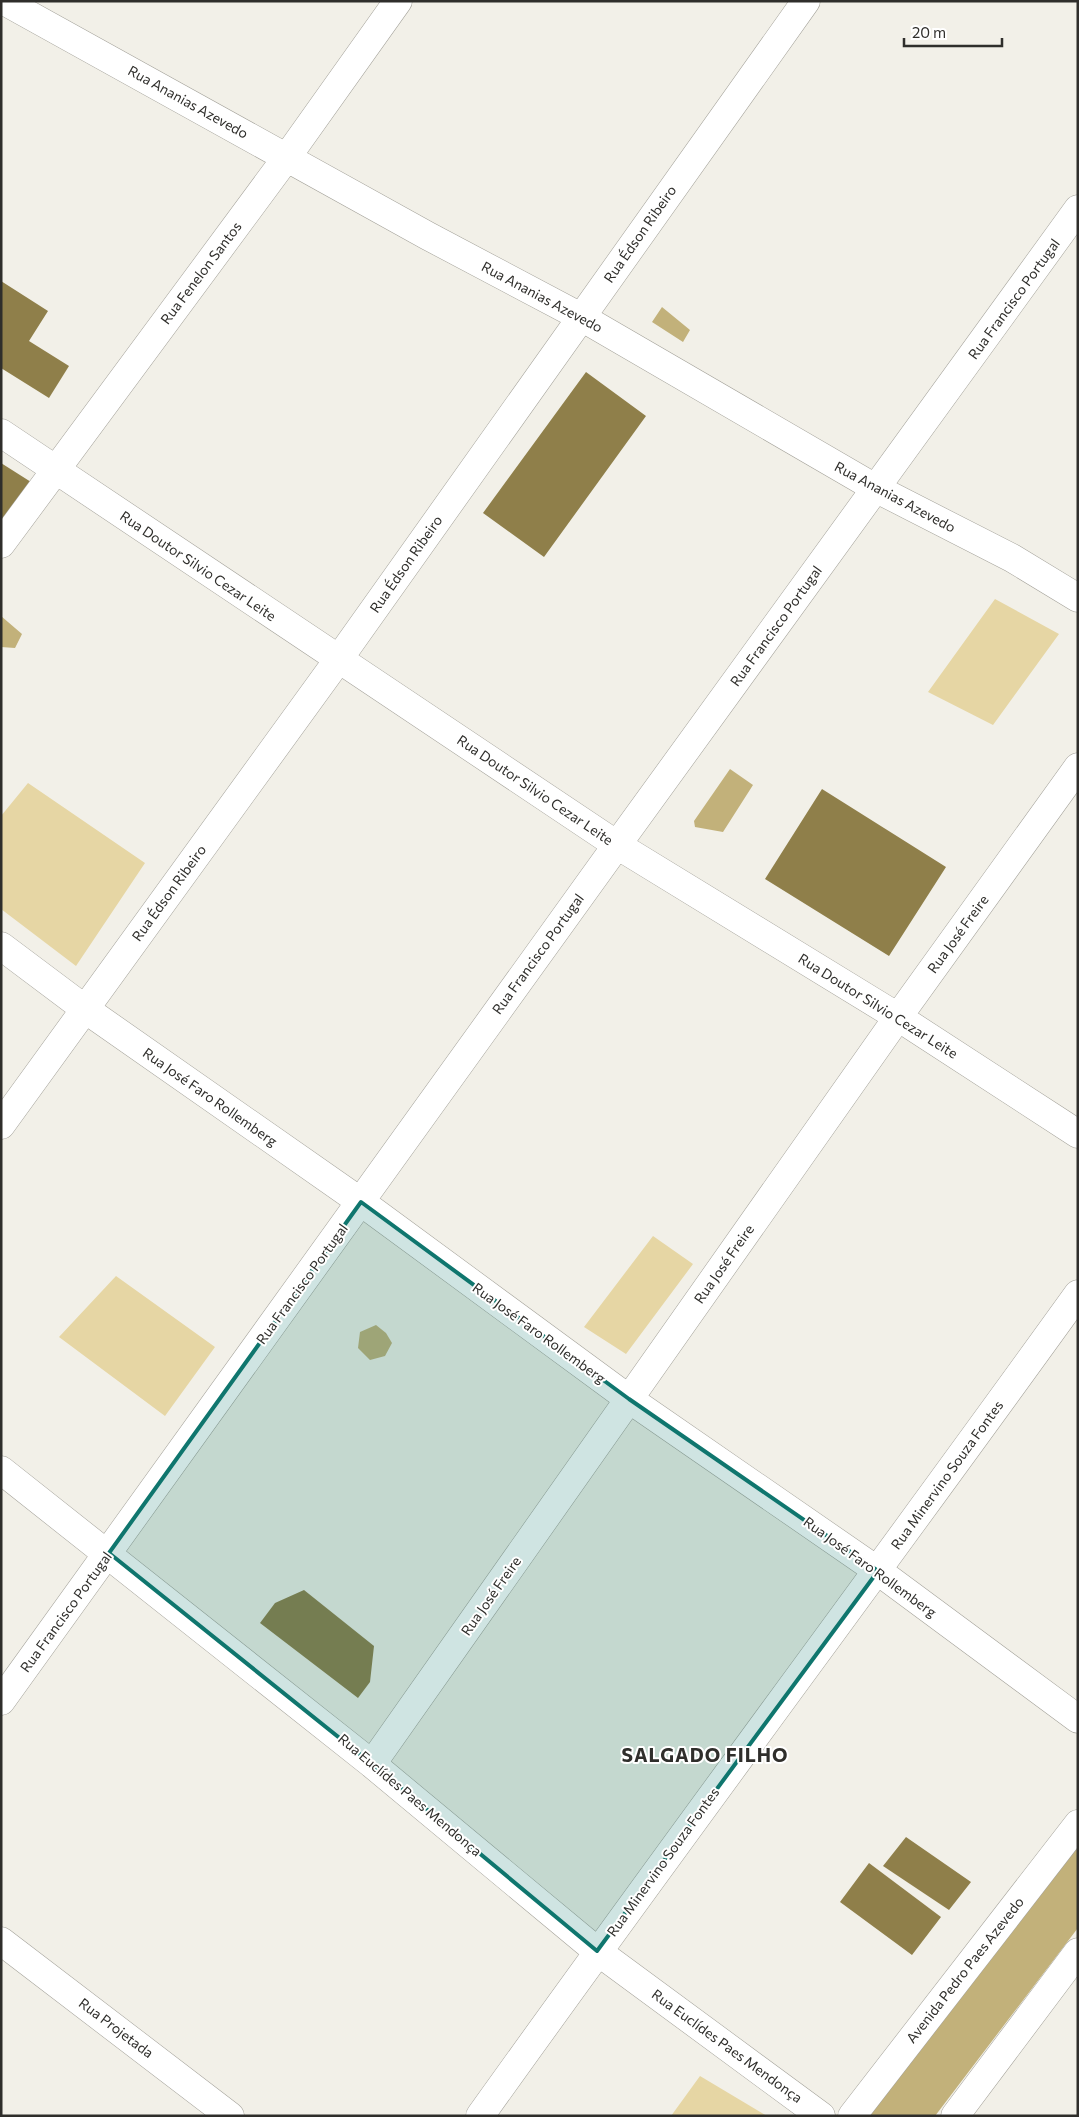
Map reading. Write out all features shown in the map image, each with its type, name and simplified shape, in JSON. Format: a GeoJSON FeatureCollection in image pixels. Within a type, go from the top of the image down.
{"type":"FeatureCollection","features":[{"type":"Feature","properties":{"kind":"street","name":"Rua Ananias Azevedo"},"geometry":{"type":"LineString","coordinates":[[4,1],[581,317],[877,489],[1012,558],[1078,598]]}},
{"type":"Feature","properties":{"kind":"street","name":"Rua Fenelon Santos"},"geometry":{"type":"LineString","coordinates":[[1,544],[287,157],[398,1]]}},
{"type":"Feature","properties":{"kind":"street","name":"Rua Édson Ribeiro"},"geometry":{"type":"LineString","coordinates":[[1,1125],[338,660],[806,1]]}},
{"type":"Feature","properties":{"kind":"street","name":"Rua Francisco Portugal"},"geometry":{"type":"LineString","coordinates":[[1,1701],[616,845],[877,489],[1078,209]]}},
{"type":"Feature","properties":{"kind":"street","name":"Rua Doutor Silvio Cezar Leite"},"geometry":{"type":"LineString","coordinates":[[1,434],[616,845],[898,1017],[1078,1134]]}},
{"type":"Feature","properties":{"kind":"street","name":"Rua José Freire"},"geometry":{"type":"LineString","coordinates":[[372,1764],[898,1017],[1078,767]]}},
{"type":"Feature","properties":{"kind":"street","name":"Rua José Faro Rollemberg"},"geometry":{"type":"LineString","coordinates":[[1,946],[85,1009],[361,1202],[629,1399],[878,1571],[1078,1720]]}},
{"type":"Feature","properties":{"kind":"street","name":"Rua Minervino Souza Fontes"},"geometry":{"type":"LineString","coordinates":[[480,2116],[597,1951],[878,1571],[1078,1294]]}},
{"type":"Feature","properties":{"kind":"street","name":"Rua Euclídes Paes Mendonça"},"geometry":{"type":"LineString","coordinates":[[1,1470],[372,1764],[597,1951],[821,2116]]}},
{"type":"Feature","properties":{"kind":"street","name":"Avenida Pedro Paes Azevedo"},"geometry":{"type":"LineString","coordinates":[[852,2116],[1078,1824]]}},
{"type":"Feature","properties":{"kind":"street","name":"Rua Projetada"},"geometry":{"type":"LineString","coordinates":[[1,1941],[230,2116]]}},
{"type":"Feature","properties":{"kind":"street"},"geometry":{"type":"LineString","coordinates":[[955,2116],[1078,1952]]}},
{"type":"Feature","properties":{"kind":"highlighted area"},"geometry":{"type":"Polygon","coordinates":[[[361,1202],[629,1399],[878,1571],[597,1951],[372,1764],[109,1553],[361,1202]]]}},
{"type":"Feature","properties":{"kind":"shaded area"},"geometry":{"type":"Polygon","coordinates":[[[662,307],[690,330],[683,342],[652,322],[662,307]]]}},
{"type":"Feature","properties":{"kind":"shaded area"},"geometry":{"type":"Polygon","coordinates":[[[995,599],[1059,634],[993,725],[928,692],[995,599]]]}},
{"type":"Feature","properties":{"kind":"shaded area"},"geometry":{"type":"Polygon","coordinates":[[[1,616],[22,634],[15,648],[1,647],[1,616]]]}},
{"type":"Feature","properties":{"kind":"shaded area"},"geometry":{"type":"Polygon","coordinates":[[[730,769],[753,785],[723,832],[695,827],[694,821],[730,769]]]}},
{"type":"Feature","properties":{"kind":"shaded area"},"geometry":{"type":"Polygon","coordinates":[[[28,783],[145,863],[76,966],[1,909],[1,816],[28,783]]]}},
{"type":"Feature","properties":{"kind":"shaded area"},"geometry":{"type":"Polygon","coordinates":[[[653,1236],[693,1264],[626,1354],[584,1327],[653,1236]]]}},
{"type":"Feature","properties":{"kind":"shaded area"},"geometry":{"type":"Polygon","coordinates":[[[116,1276],[215,1347],[165,1416],[59,1337],[116,1276]]]}},
{"type":"Feature","properties":{"kind":"shaded area"},"geometry":{"type":"Polygon","coordinates":[[[376,1325],[386,1333],[392,1343],[385,1356],[370,1360],[358,1348],[360,1332],[376,1325]]]}},
{"type":"Feature","properties":{"kind":"shaded area"},"geometry":{"type":"Polygon","coordinates":[[[700,2076],[767,2116],[671,2116],[700,2076]]]}},
{"type":"Feature","properties":{"kind":"building"},"geometry":{"type":"Polygon","coordinates":[[[1,281],[48,311],[29,341],[69,366],[49,398],[1,368],[1,281]]]}},
{"type":"Feature","properties":{"kind":"building"},"geometry":{"type":"Polygon","coordinates":[[[586,372],[646,416],[544,557],[483,513],[586,372]]]}},
{"type":"Feature","properties":{"kind":"building"},"geometry":{"type":"Polygon","coordinates":[[[1,463],[31,482],[1,527],[1,463]]]}},
{"type":"Feature","properties":{"kind":"building"},"geometry":{"type":"Polygon","coordinates":[[[822,789],[946,867],[889,956],[765,879],[822,789]]]}},
{"type":"Feature","properties":{"kind":"building"},"geometry":{"type":"Polygon","coordinates":[[[304,1590],[374,1646],[370,1682],[358,1698],[260,1623],[275,1603],[304,1590]]]}},
{"type":"Feature","properties":{"kind":"building"},"geometry":{"type":"Polygon","coordinates":[[[906,1837],[971,1882],[949,1910],[883,1866],[906,1837]]]}},
{"type":"Feature","properties":{"kind":"building"},"geometry":{"type":"Polygon","coordinates":[[[869,1863],[941,1917],[912,1955],[840,1902],[869,1863]]]}},
{"type":"Feature","properties":{"kind":"waterway"},"geometry":{"type":"LineString","coordinates":[[898,2116],[1078,1879]]}},
{"type":"Feature","properties":{"kind":"district","name":"SALGADO FILHO"},"geometry":{"type":"Point","coordinates":[705,1755]}}]}
